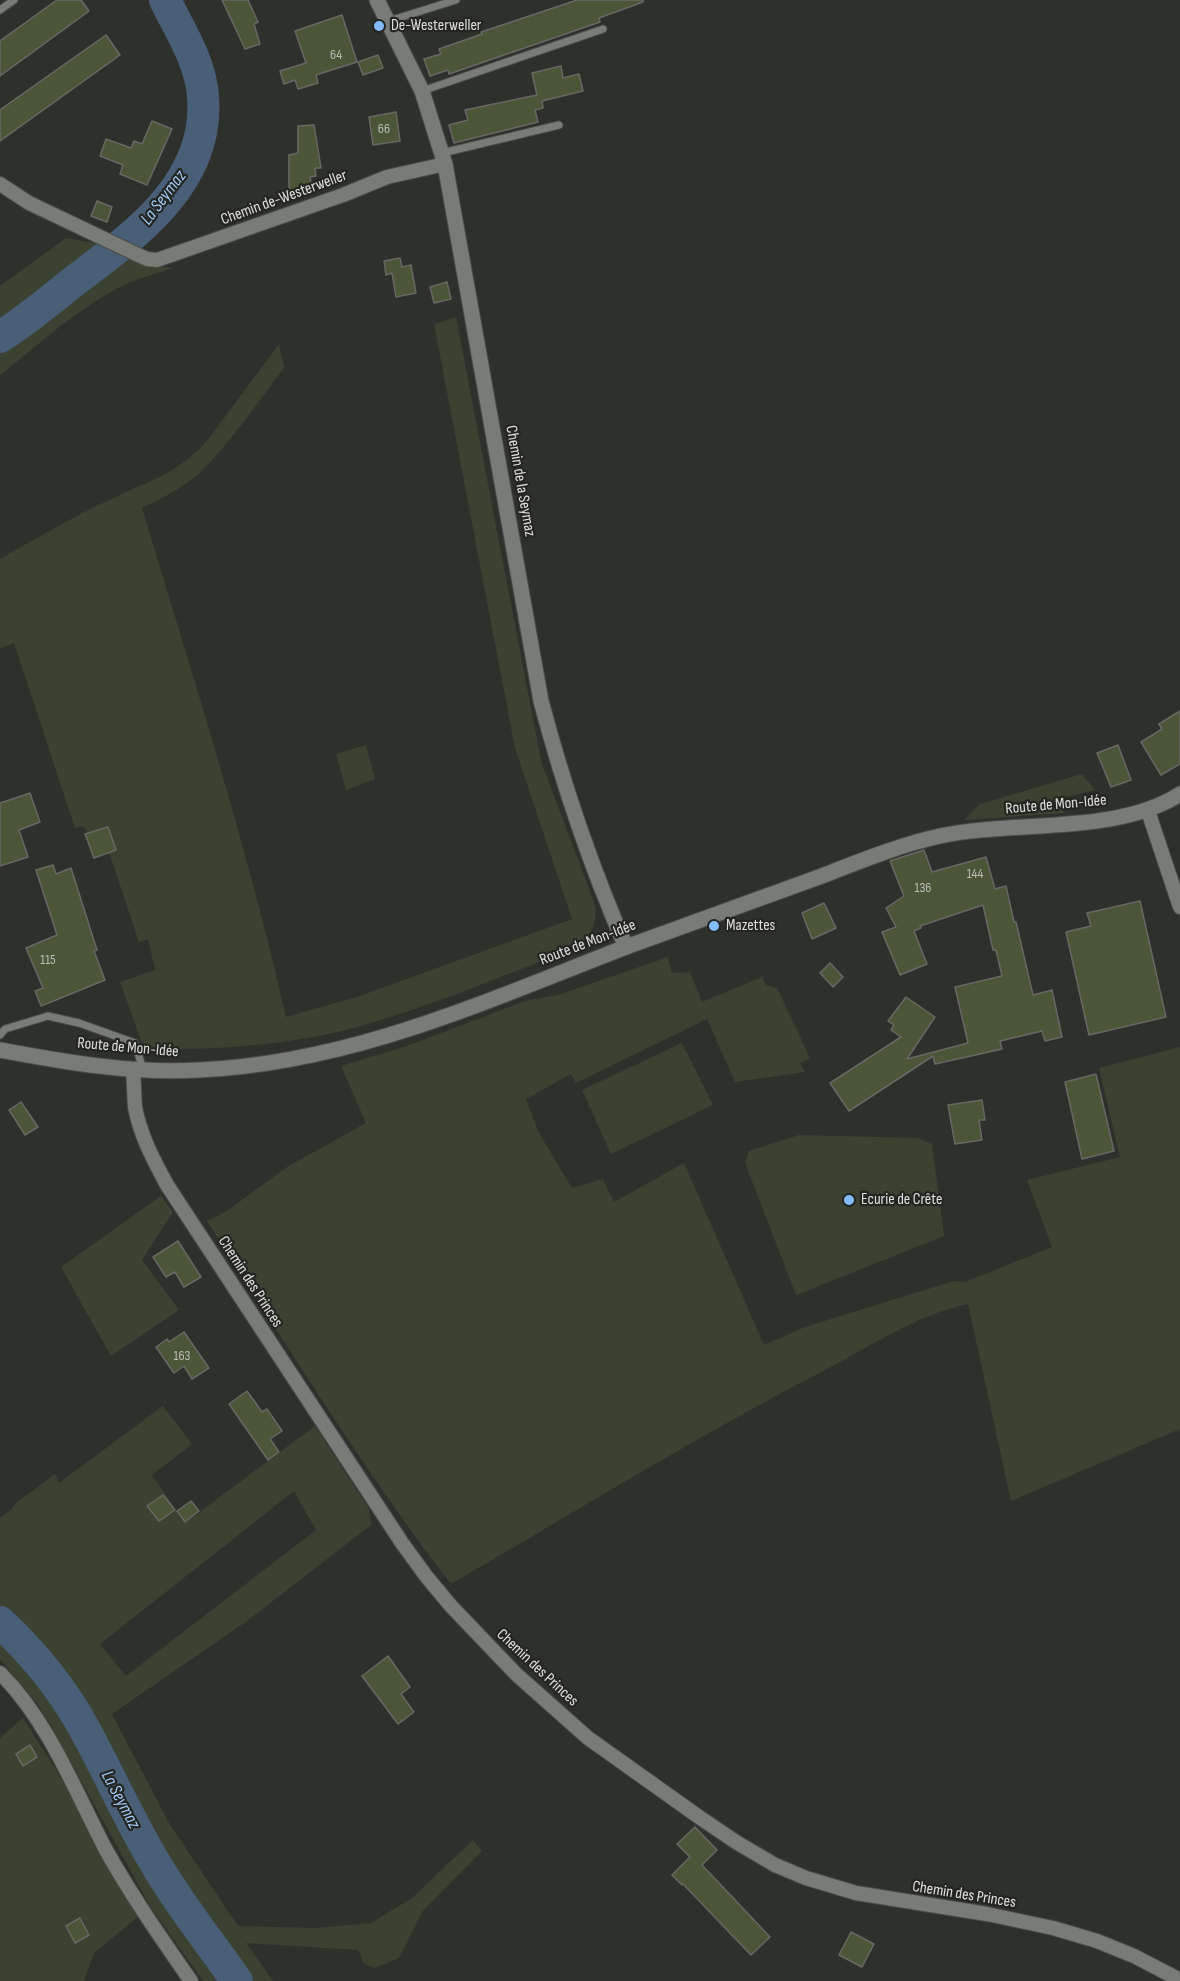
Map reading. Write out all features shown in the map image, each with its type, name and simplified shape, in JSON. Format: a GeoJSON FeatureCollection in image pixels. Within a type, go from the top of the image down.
{"type":"FeatureCollection","features":[{"type":"Feature","properties":{"kind":"street","name":"Chemin de la Seymaz"},"geometry":{"type":"LineString","coordinates":[[377,0],[422,91],[444,158],[541,700],[578,822],[626,947]]}},
{"type":"Feature","properties":{"kind":"street","name":"Chemin de-Westerweller"},"geometry":{"type":"LineString","coordinates":[[0,184],[29,203],[147,259],[158,260],[444,158]]}},
{"type":"Feature","properties":{"kind":"street","name":"Route de Mon-Idée"},"geometry":{"type":"LineString","coordinates":[[0,1050],[90,1065],[197,1071],[246,1067],[314,1056],[362,1045],[438,1020],[626,947],[845,867],[939,837],[987,829],[1114,818],[1148,811],[1180,794]]}},
{"type":"Feature","properties":{"kind":"street"},"geometry":{"type":"LineString","coordinates":[[1148,811],[1180,907]]}},
{"type":"Feature","properties":{"kind":"street","name":"Chemin des Princes"},"geometry":{"type":"LineString","coordinates":[[138,1069],[135,1107],[150,1154],[167,1185],[402,1543],[451,1606],[516,1674],[588,1738],[736,1842],[775,1865],[806,1878],[856,1893],[987,1914],[1053,1928],[1134,1956],[1180,1980]]}},
{"type":"Feature","properties":{"kind":"street"},"geometry":{"type":"LineString","coordinates":[[0,1672],[38,1721],[75,1787],[106,1850],[146,1915],[191,1981]]}},
{"type":"Feature","properties":{"kind":"lane"},"geometry":{"type":"LineString","coordinates":[[0,10],[14,0]]}},
{"type":"Feature","properties":{"kind":"lane"},"geometry":{"type":"LineString","coordinates":[[389,21],[456,0]]}},
{"type":"Feature","properties":{"kind":"lane"},"geometry":{"type":"LineString","coordinates":[[422,91],[603,29]]}},
{"type":"Feature","properties":{"kind":"lane"},"geometry":{"type":"LineString","coordinates":[[444,158],[559,125]]}},
{"type":"Feature","properties":{"kind":"lane"},"geometry":{"type":"LineString","coordinates":[[0,1035],[5,1029],[48,1016],[79,1023],[135,1043],[138,1069]]}},
{"type":"Feature","properties":{"kind":"green space"},"geometry":{"type":"Polygon","coordinates":[[[66,238],[99,244],[144,265],[174,268],[135,280],[98,300],[0,375],[0,286],[66,238]]]}},
{"type":"Feature","properties":{"kind":"green space"},"geometry":{"type":"Polygon","coordinates":[[[456,317],[541,761],[594,902],[594,925],[588,936],[570,950],[446,998],[371,1023],[315,1036],[259,1045],[144,1049],[120,982],[155,970],[148,939],[139,942],[109,852],[115,850],[108,827],[88,833],[83,826],[75,828],[14,643],[0,649],[0,559],[78,515],[160,477],[196,453],[279,344],[284,368],[230,439],[195,477],[142,508],[237,825],[286,1017],[357,997],[572,919],[515,748],[434,324],[456,317]]]}},
{"type":"Feature","properties":{"kind":"green space"},"geometry":{"type":"Polygon","coordinates":[[[366,745],[375,779],[346,790],[336,754],[366,745]]]}},
{"type":"Feature","properties":{"kind":"green space"},"geometry":{"type":"Polygon","coordinates":[[[1082,774],[1095,790],[1061,798],[1064,813],[964,820],[980,804],[1082,774]]]}},
{"type":"Feature","properties":{"kind":"green space"},"geometry":{"type":"Polygon","coordinates":[[[668,957],[672,973],[690,972],[702,1002],[762,977],[766,985],[777,988],[810,1058],[800,1063],[805,1072],[735,1082],[707,1019],[576,1083],[571,1074],[526,1099],[539,1133],[572,1188],[603,1179],[614,1202],[684,1163],[764,1345],[805,1327],[954,1281],[965,1282],[1052,1247],[1027,1180],[1120,1157],[1099,1068],[1180,1047],[1180,1429],[1011,1501],[968,1304],[912,1323],[777,1395],[451,1584],[386,1496],[207,1221],[227,1211],[287,1167],[366,1123],[341,1066],[407,1046],[525,1001],[558,995],[668,957]]]}},
{"type":"Feature","properties":{"kind":"green space"},"geometry":{"type":"Polygon","coordinates":[[[682,1043],[713,1105],[611,1154],[582,1090],[682,1043]]]}},
{"type":"Feature","properties":{"kind":"green space","name":"Ecurie de Crête"},"geometry":{"type":"Polygon","coordinates":[[[799,1135],[918,1138],[932,1144],[944,1236],[796,1295],[745,1163],[749,1151],[799,1135]]]}},
{"type":"Feature","properties":{"kind":"green space"},"geometry":{"type":"Polygon","coordinates":[[[161,1196],[173,1212],[142,1260],[179,1310],[111,1356],[61,1267],[161,1196]]]}},
{"type":"Feature","properties":{"kind":"green space"},"geometry":{"type":"Polygon","coordinates":[[[163,1406],[192,1444],[152,1475],[185,1523],[315,1426],[369,1509],[371,1525],[247,1621],[112,1714],[169,1823],[238,1926],[315,1928],[371,1923],[412,1898],[473,1840],[482,1851],[422,1912],[399,1958],[375,1968],[364,1964],[358,1950],[246,1943],[273,1981],[203,1981],[150,1906],[38,1705],[0,1659],[0,1518],[55,1474],[59,1483],[163,1406]],[[294,1491],[100,1644],[126,1676],[316,1530],[294,1491]]]}},
{"type":"Feature","properties":{"kind":"green space"},"geometry":{"type":"Polygon","coordinates":[[[23,1718],[58,1773],[139,1916],[94,1953],[84,1981],[0,1981],[0,1738],[23,1718]]]}},
{"type":"Feature","properties":{"kind":"building"},"geometry":{"type":"Polygon","coordinates":[[[57,0],[81,0],[89,11],[0,76],[0,41],[57,0]]]}},
{"type":"Feature","properties":{"kind":"building"},"geometry":{"type":"Polygon","coordinates":[[[222,0],[248,0],[258,22],[254,24],[260,44],[245,49],[222,0]]]}},
{"type":"Feature","properties":{"kind":"building"},"geometry":{"type":"Polygon","coordinates":[[[577,0],[643,0],[643,2],[599,18],[600,22],[449,74],[448,70],[430,76],[424,59],[441,54],[439,49],[482,34],[481,32],[577,0]]]}},
{"type":"Feature","properties":{"kind":"building"},"geometry":{"type":"Polygon","coordinates":[[[342,15],[357,62],[316,75],[318,83],[298,89],[295,80],[284,84],[280,71],[306,63],[295,31],[342,15]]]}},
{"type":"Feature","properties":{"kind":"building"},"geometry":{"type":"Polygon","coordinates":[[[106,35],[120,55],[0,141],[0,110],[106,35]]]}},
{"type":"Feature","properties":{"kind":"building"},"geometry":{"type":"Polygon","coordinates":[[[378,55],[383,68],[363,75],[358,62],[378,55]]]}},
{"type":"Feature","properties":{"kind":"building"},"geometry":{"type":"Polygon","coordinates":[[[561,66],[563,78],[579,74],[583,91],[542,101],[543,108],[535,110],[538,122],[454,143],[449,125],[468,120],[465,110],[537,95],[532,73],[561,66]]]}},
{"type":"Feature","properties":{"kind":"building"},"geometry":{"type":"Polygon","coordinates":[[[396,112],[400,141],[373,145],[369,117],[396,112]]]}},
{"type":"Feature","properties":{"kind":"building"},"geometry":{"type":"Polygon","coordinates":[[[152,121],[172,129],[147,185],[120,174],[123,165],[100,156],[106,139],[131,148],[134,141],[142,144],[152,121]]]}},
{"type":"Feature","properties":{"kind":"building"},"geometry":{"type":"Polygon","coordinates":[[[314,125],[321,168],[315,168],[316,176],[310,177],[312,187],[289,193],[289,155],[298,153],[298,126],[314,125]]]}},
{"type":"Feature","properties":{"kind":"building"},"geometry":{"type":"Polygon","coordinates":[[[97,201],[112,207],[107,222],[91,216],[97,201]]]}},
{"type":"Feature","properties":{"kind":"building"},"geometry":{"type":"Polygon","coordinates":[[[400,258],[402,267],[411,265],[416,293],[396,297],[392,273],[386,275],[384,261],[400,258]]]}},
{"type":"Feature","properties":{"kind":"building"},"geometry":{"type":"Polygon","coordinates":[[[447,282],[451,299],[434,303],[430,287],[447,282]]]}},
{"type":"Feature","properties":{"kind":"building"},"geometry":{"type":"Polygon","coordinates":[[[1180,711],[1180,764],[1161,775],[1141,742],[1162,729],[1159,724],[1180,711]]]}},
{"type":"Feature","properties":{"kind":"building"},"geometry":{"type":"Polygon","coordinates":[[[1118,745],[1131,780],[1111,787],[1097,753],[1118,745]]]}},
{"type":"Feature","properties":{"kind":"building"},"geometry":{"type":"Polygon","coordinates":[[[30,793],[40,822],[19,830],[28,857],[0,866],[0,803],[30,793]]]}},
{"type":"Feature","properties":{"kind":"building"},"geometry":{"type":"Polygon","coordinates":[[[108,827],[116,850],[94,858],[85,834],[108,827]]]}},
{"type":"Feature","properties":{"kind":"building"},"geometry":{"type":"Polygon","coordinates":[[[924,850],[932,872],[986,857],[995,889],[1006,886],[1033,995],[1052,990],[1062,1037],[1045,1041],[1042,1031],[1000,1041],[1002,1049],[935,1064],[933,1056],[849,1111],[830,1083],[901,1037],[891,1030],[894,1025],[888,1021],[906,997],[935,1017],[907,1059],[968,1043],[955,987],[1002,976],[996,950],[993,950],[983,905],[920,926],[921,928],[914,931],[927,964],[900,975],[882,932],[896,927],[886,908],[904,896],[890,861],[924,850]]]}},
{"type":"Feature","properties":{"kind":"building"},"geometry":{"type":"Polygon","coordinates":[[[53,865],[56,874],[71,868],[97,950],[94,951],[105,980],[41,1006],[35,991],[43,988],[26,948],[57,935],[36,870],[53,865]]]}},
{"type":"Feature","properties":{"kind":"building"},"geometry":{"type":"Polygon","coordinates":[[[1140,901],[1166,1017],[1089,1035],[1066,932],[1091,926],[1087,913],[1140,901]]]}},
{"type":"Feature","properties":{"kind":"building"},"geometry":{"type":"Polygon","coordinates":[[[824,903],[836,928],[812,939],[802,913],[824,903]]]}},
{"type":"Feature","properties":{"kind":"building"},"geometry":{"type":"Polygon","coordinates":[[[830,963],[843,977],[833,987],[820,973],[830,963]]]}},
{"type":"Feature","properties":{"kind":"building"},"geometry":{"type":"Polygon","coordinates":[[[1096,1074],[1114,1151],[1082,1159],[1065,1082],[1096,1074]]]}},
{"type":"Feature","properties":{"kind":"building"},"geometry":{"type":"Polygon","coordinates":[[[982,1100],[985,1120],[979,1120],[982,1140],[955,1144],[948,1105],[982,1100]]]}},
{"type":"Feature","properties":{"kind":"building"},"geometry":{"type":"Polygon","coordinates":[[[21,1102],[38,1127],[25,1135],[9,1110],[21,1102]]]}},
{"type":"Feature","properties":{"kind":"building"},"geometry":{"type":"Polygon","coordinates":[[[178,1241],[201,1277],[184,1287],[175,1272],[166,1277],[153,1257],[178,1241]]]}},
{"type":"Feature","properties":{"kind":"building"},"geometry":{"type":"Polygon","coordinates":[[[184,1332],[209,1368],[192,1379],[184,1366],[174,1373],[156,1347],[167,1339],[169,1342],[184,1332]]]}},
{"type":"Feature","properties":{"kind":"building"},"geometry":{"type":"Polygon","coordinates":[[[247,1391],[262,1412],[267,1409],[282,1431],[270,1439],[279,1452],[268,1460],[229,1404],[247,1391]]]}},
{"type":"Feature","properties":{"kind":"building"},"geometry":{"type":"Polygon","coordinates":[[[163,1495],[175,1510],[159,1521],[147,1506],[163,1495]]]}},
{"type":"Feature","properties":{"kind":"building"},"geometry":{"type":"Polygon","coordinates":[[[191,1501],[199,1511],[185,1522],[177,1511],[191,1501]]]}},
{"type":"Feature","properties":{"kind":"building"},"geometry":{"type":"Polygon","coordinates":[[[388,1656],[410,1687],[401,1694],[414,1712],[398,1724],[362,1676],[388,1656]]]}},
{"type":"Feature","properties":{"kind":"building"},"geometry":{"type":"Polygon","coordinates":[[[30,1745],[37,1757],[23,1766],[16,1754],[30,1745]]]}},
{"type":"Feature","properties":{"kind":"building"},"geometry":{"type":"Polygon","coordinates":[[[695,1827],[717,1850],[702,1865],[770,1937],[751,1955],[672,1875],[690,1857],[677,1844],[695,1827]]]}},
{"type":"Feature","properties":{"kind":"building"},"geometry":{"type":"Polygon","coordinates":[[[80,1918],[89,1935],[75,1943],[66,1926],[80,1918]]]}},
{"type":"Feature","properties":{"kind":"building"},"geometry":{"type":"Polygon","coordinates":[[[851,1932],[874,1944],[862,1967],[839,1955],[851,1932]]]}},
{"type":"Feature","properties":{"kind":"waterway","name":"La Seymaz"},"geometry":{"type":"LineString","coordinates":[[0,337],[28,318],[143,226],[164,204],[181,181],[194,156],[202,128],[201,84],[189,47],[165,0]]}},
{"type":"Feature","properties":{"kind":"waterway","name":"La Seymaz"},"geometry":{"type":"LineString","coordinates":[[0,1622],[24,1646],[68,1701],[161,1872],[237,1981]]}},
{"type":"Feature","properties":{"kind":"place","name":"De-Westerweller"},"geometry":{"type":"Point","coordinates":[379,26]}},
{"type":"Feature","properties":{"kind":"place","name":"Mazettes"},"geometry":{"type":"Point","coordinates":[714,926]}},
{"type":"Feature","properties":{"kind":"place","name":"Ecurie de Crête"},"geometry":{"type":"Point","coordinates":[849,1200]}}]}
